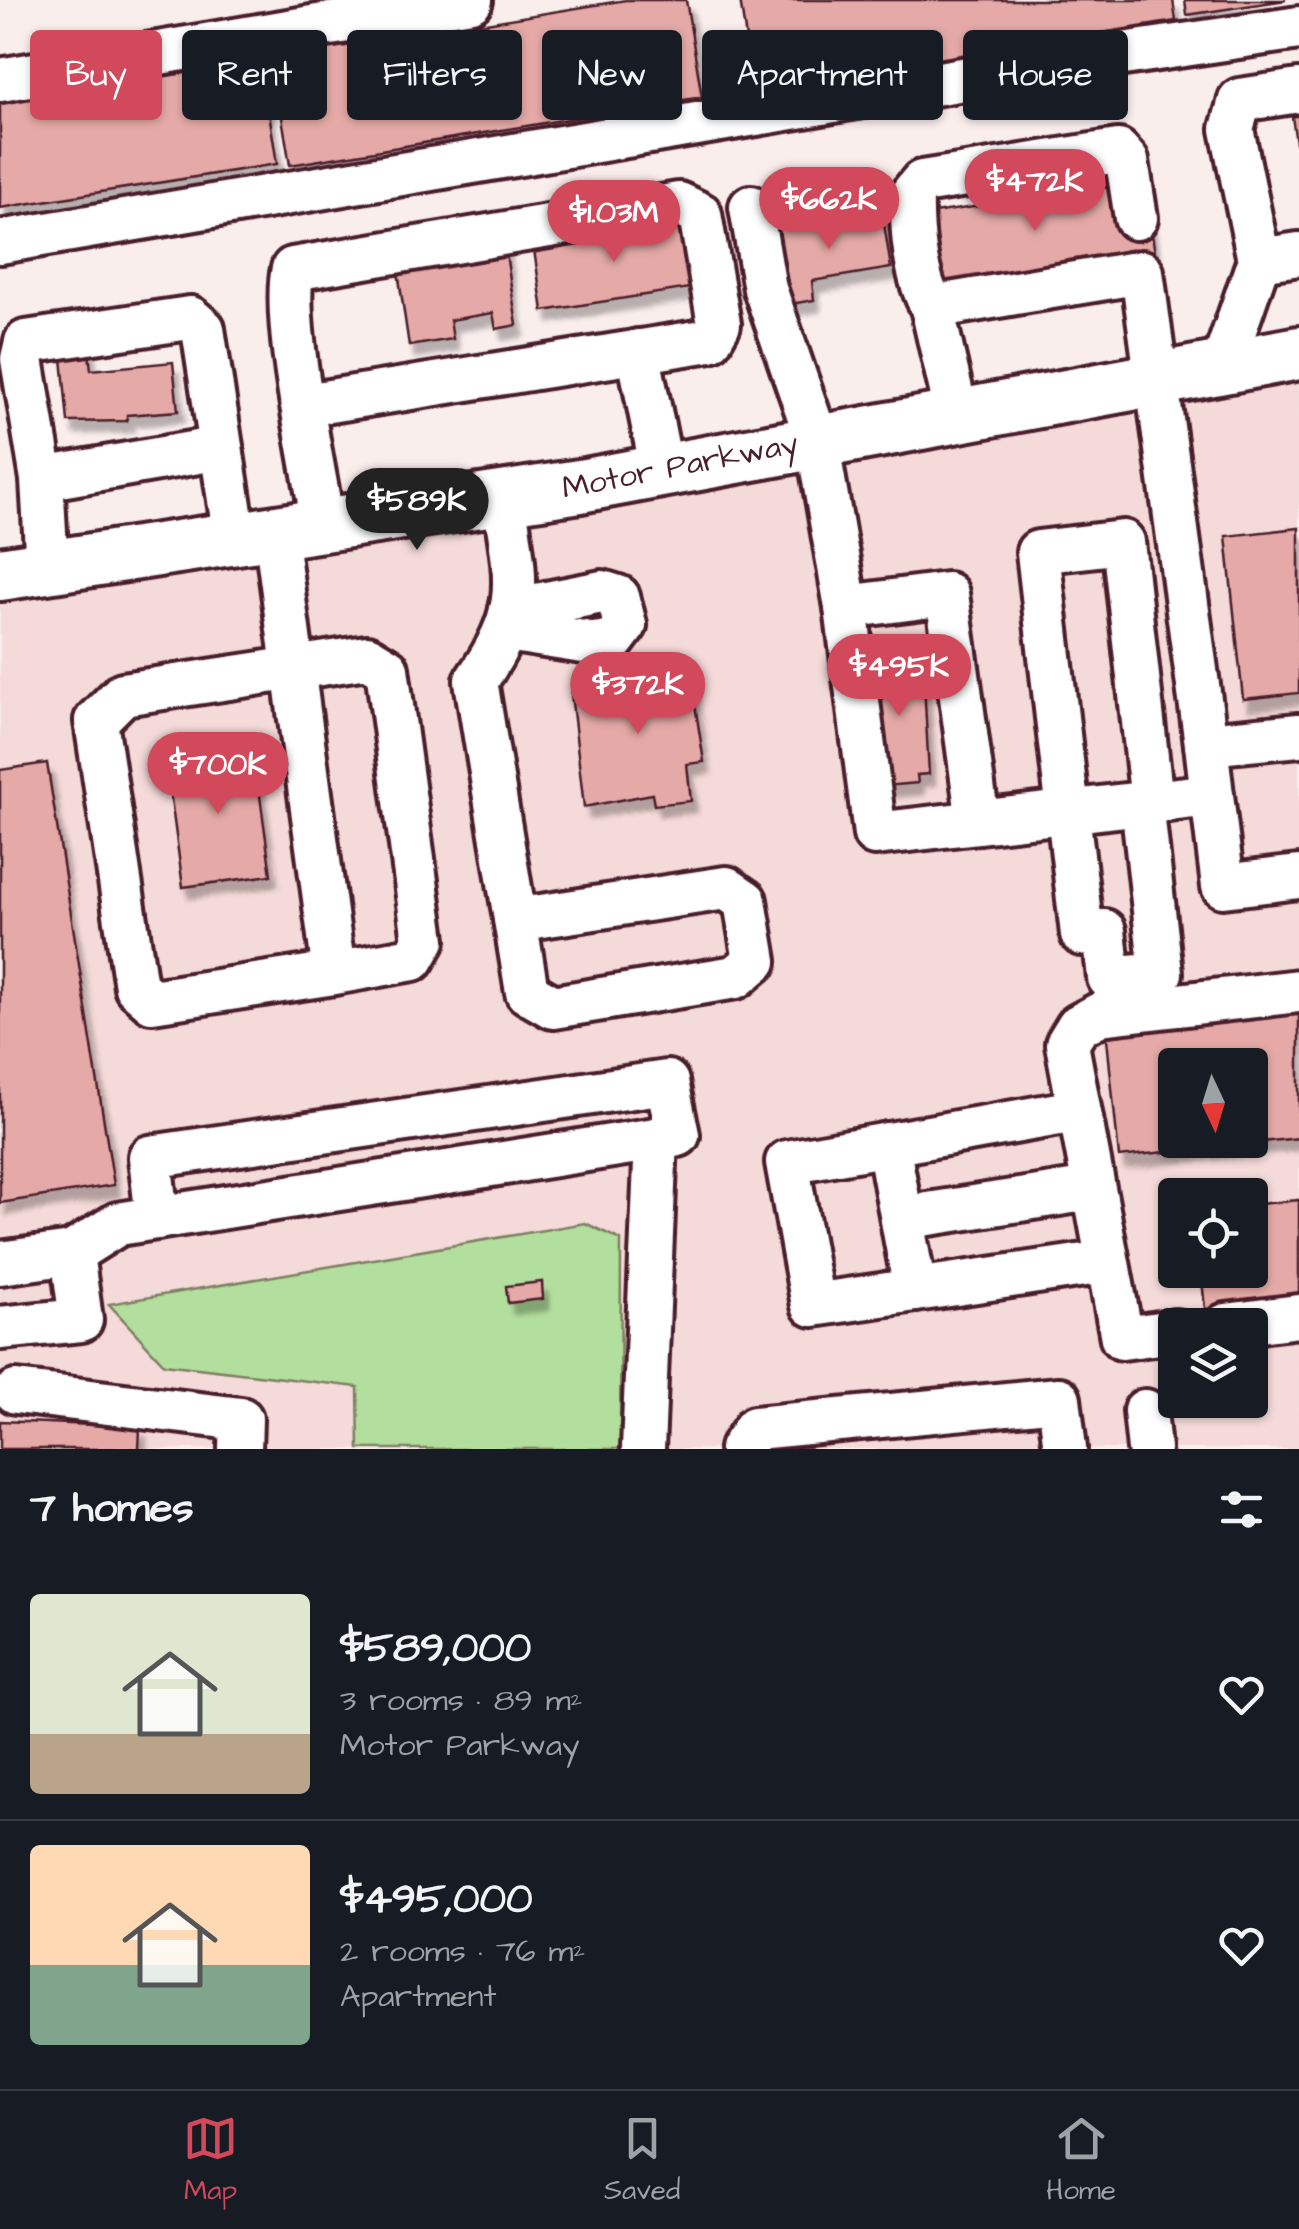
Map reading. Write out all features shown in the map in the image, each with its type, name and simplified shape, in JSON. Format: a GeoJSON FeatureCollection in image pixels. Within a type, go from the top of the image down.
{"type":"FeatureCollection","features":[{"type":"Feature","properties":{"kind":"main road","name":"Motor Parkway"},"geometry":{"type":"LineString","coordinates":[[24,570],[504,498],[1299,353]]}},
{"type":"Feature","properties":{"kind":"street"},"geometry":{"type":"LineString","coordinates":[[0,80],[470,0]]}},
{"type":"Feature","properties":{"kind":"street"},"geometry":{"type":"LineString","coordinates":[[0,242],[1028,68],[1299,28]]}},
{"type":"Feature","properties":{"kind":"street"},"geometry":{"type":"LineString","coordinates":[[1222,367],[1279,257],[1232,129],[1240,100],[1299,91]]}},
{"type":"Feature","properties":{"kind":"street"},"geometry":{"type":"LineString","coordinates":[[957,416],[932,307],[922,288],[912,194],[922,182],[1118,151],[1127,160],[1136,218]]}},
{"type":"Feature","properties":{"kind":"street"},"geometry":{"type":"LineString","coordinates":[[305,405],[710,340],[718,324],[700,214],[679,204],[293,269],[288,288],[305,405],[278,532],[334,973]]}},
{"type":"Feature","properties":{"kind":"street"},"geometry":{"type":"LineString","coordinates":[[751,207],[765,290],[818,440],[846,607],[876,834],[1212,795]]}},
{"type":"Feature","properties":{"kind":"street"},"geometry":{"type":"LineString","coordinates":[[932,307],[1142,272],[1160,379],[1223,886],[1299,877]]}},
{"type":"Feature","properties":{"kind":"street"},"geometry":{"type":"LineString","coordinates":[[24,570],[42,479],[22,359],[26,342],[190,318],[203,329],[221,448],[278,532]]}},
{"type":"Feature","properties":{"kind":"street"},"geometry":{"type":"LineString","coordinates":[[638,351],[662,471]]}},
{"type":"Feature","properties":{"kind":"street"},"geometry":{"type":"LineString","coordinates":[[42,479],[221,448]]}},
{"type":"Feature","properties":{"kind":"street"},"geometry":{"type":"LineString","coordinates":[[504,498],[516,584],[509,620],[476,681],[526,992],[553,1007],[736,977],[755,961],[745,901],[726,888],[515,920]]}},
{"type":"Feature","properties":{"kind":"street"},"geometry":{"type":"LineString","coordinates":[[1122,542],[1147,802],[1161,973],[1109,978],[1104,932],[1082,934],[1038,552],[1122,542]]}},
{"type":"Feature","properties":{"kind":"street"},"geometry":{"type":"LineString","coordinates":[[846,607],[946,594],[978,822]]}},
{"type":"Feature","properties":{"kind":"street"},"geometry":{"type":"LineString","coordinates":[[367,657],[387,669],[424,940],[412,960],[334,973],[152,1001],[136,987],[96,722],[122,694],[367,657]]}},
{"type":"Feature","properties":{"kind":"street"},"geometry":{"type":"LineString","coordinates":[[1206,744],[1299,735]]}},
{"type":"Feature","properties":{"kind":"street"},"geometry":{"type":"LineString","coordinates":[[1158,1334],[1122,1338],[1104,1262],[1067,1044],[1078,1026],[1100,1014],[1299,991]]}},
{"type":"Feature","properties":{"kind":"street"},"geometry":{"type":"LineString","coordinates":[[0,1263],[72,1253],[118,1224],[157,1218],[656,1139],[678,1135],[667,1082],[150,1157],[157,1218]]}},
{"type":"Feature","properties":{"kind":"street"},"geometry":{"type":"LineString","coordinates":[[1076,1111],[787,1162],[812,1305],[1104,1262]]}},
{"type":"Feature","properties":{"kind":"street"},"geometry":{"type":"LineString","coordinates":[[642,1449],[656,1139]]}},
{"type":"Feature","properties":{"kind":"street"},"geometry":{"type":"LineString","coordinates":[[888,1144],[916,1290]]}},
{"type":"Feature","properties":{"kind":"street"},"geometry":{"type":"LineString","coordinates":[[902,1218],[1091,1189]]}},
{"type":"Feature","properties":{"kind":"street"},"geometry":{"type":"LineString","coordinates":[[0,1328],[81,1320],[72,1253]]}},
{"type":"Feature","properties":{"kind":"street"},"geometry":{"type":"LineString","coordinates":[[1268,1320],[1299,1316]]}},
{"type":"Feature","properties":{"kind":"street"},"geometry":{"type":"LineString","coordinates":[[16,1392],[241,1419],[240,1449]]}},
{"type":"Feature","properties":{"kind":"street"},"geometry":{"type":"LineString","coordinates":[[741,1449],[755,1428],[1060,1399],[1065,1449]]}},
{"type":"Feature","properties":{"kind":"shaded area"},"geometry":{"type":"Polygon","coordinates":[[[1299,348],[1299,1449],[0,1449],[0,568],[1299,348]]]}},
{"type":"Feature","properties":{"kind":"green space"},"geometry":{"type":"Polygon","coordinates":[[[585,1223],[621,1240],[620,1449],[359,1449],[358,1387],[164,1364],[109,1304],[585,1223]]]}},
{"type":"Feature","properties":{"kind":"building"},"geometry":{"type":"Polygon","coordinates":[[[626,0],[686,0],[702,97],[682,100],[682,30],[542,30],[542,120],[563,120],[290,165],[282,120],[327,120],[327,49],[347,46],[347,120],[522,120],[522,30],[443,30],[626,0]]]}},
{"type":"Feature","properties":{"kind":"building"},"geometry":{"type":"Polygon","coordinates":[[[740,0],[1173,0],[1176,21],[1120,30],[963,30],[963,55],[943,59],[943,30],[745,30],[740,0]]]}},
{"type":"Feature","properties":{"kind":"building"},"geometry":{"type":"Polygon","coordinates":[[[1185,0],[1286,0],[1187,15],[1185,0]]]}},
{"type":"Feature","properties":{"kind":"building"},"geometry":{"type":"Polygon","coordinates":[[[182,73],[182,120],[270,120],[277,164],[0,208],[0,102],[30,97],[30,120],[162,120],[162,77],[182,73]]]}},
{"type":"Feature","properties":{"kind":"building"},"geometry":{"type":"Polygon","coordinates":[[[1299,115],[1299,161],[1292,117],[1299,115]]]}},
{"type":"Feature","properties":{"kind":"building"},"geometry":{"type":"Polygon","coordinates":[[[1115,186],[1149,216],[1156,259],[1105,258],[930,284],[920,215],[1115,186]]]}},
{"type":"Feature","properties":{"kind":"building"},"geometry":{"type":"Polygon","coordinates":[[[882,211],[891,268],[812,281],[814,300],[785,305],[773,227],[882,211]]]}},
{"type":"Feature","properties":{"kind":"building"},"geometry":{"type":"Polygon","coordinates":[[[686,219],[696,287],[543,311],[533,243],[686,219]]]}},
{"type":"Feature","properties":{"kind":"building"},"geometry":{"type":"Polygon","coordinates":[[[504,241],[517,325],[496,329],[493,313],[450,320],[453,339],[409,346],[396,258],[504,241]]]}},
{"type":"Feature","properties":{"kind":"building"},"geometry":{"type":"Polygon","coordinates":[[[88,344],[91,370],[173,362],[178,411],[127,415],[127,421],[68,422],[61,347],[88,344]]]}},
{"type":"Feature","properties":{"kind":"building"},"geometry":{"type":"Polygon","coordinates":[[[1299,528],[1299,693],[1243,699],[1226,536],[1299,528]]]}},
{"type":"Feature","properties":{"kind":"building"},"geometry":{"type":"Polygon","coordinates":[[[910,653],[913,686],[924,684],[929,774],[917,775],[918,783],[885,786],[866,658],[910,653]]]}},
{"type":"Feature","properties":{"kind":"building"},"geometry":{"type":"Polygon","coordinates":[[[689,666],[704,762],[687,764],[691,801],[654,805],[652,794],[584,807],[571,693],[601,689],[600,681],[629,677],[628,671],[689,666]]]}},
{"type":"Feature","properties":{"kind":"building"},"geometry":{"type":"Polygon","coordinates":[[[230,745],[232,756],[254,753],[271,875],[183,887],[166,762],[188,759],[188,751],[230,745]]]}},
{"type":"Feature","properties":{"kind":"building"},"geometry":{"type":"Polygon","coordinates":[[[47,763],[114,1185],[0,1203],[0,770],[47,763]]]}},
{"type":"Feature","properties":{"kind":"building"},"geometry":{"type":"Polygon","coordinates":[[[1299,1010],[1299,1138],[1268,1141],[1268,1048],[1158,1048],[1158,1153],[1119,1157],[1106,1029],[1299,1010]]]}},
{"type":"Feature","properties":{"kind":"building"},"geometry":{"type":"Polygon","coordinates":[[[1299,1200],[1299,1299],[1205,1308],[1203,1288],[1268,1288],[1268,1203],[1299,1200]]]}},
{"type":"Feature","properties":{"kind":"building"},"geometry":{"type":"Polygon","coordinates":[[[542,1282],[543,1299],[508,1303],[506,1286],[542,1282]]]}},
{"type":"Feature","properties":{"kind":"building"},"geometry":{"type":"Polygon","coordinates":[[[0,1421],[140,1427],[139,1449],[0,1449],[0,1421]]]}}]}
